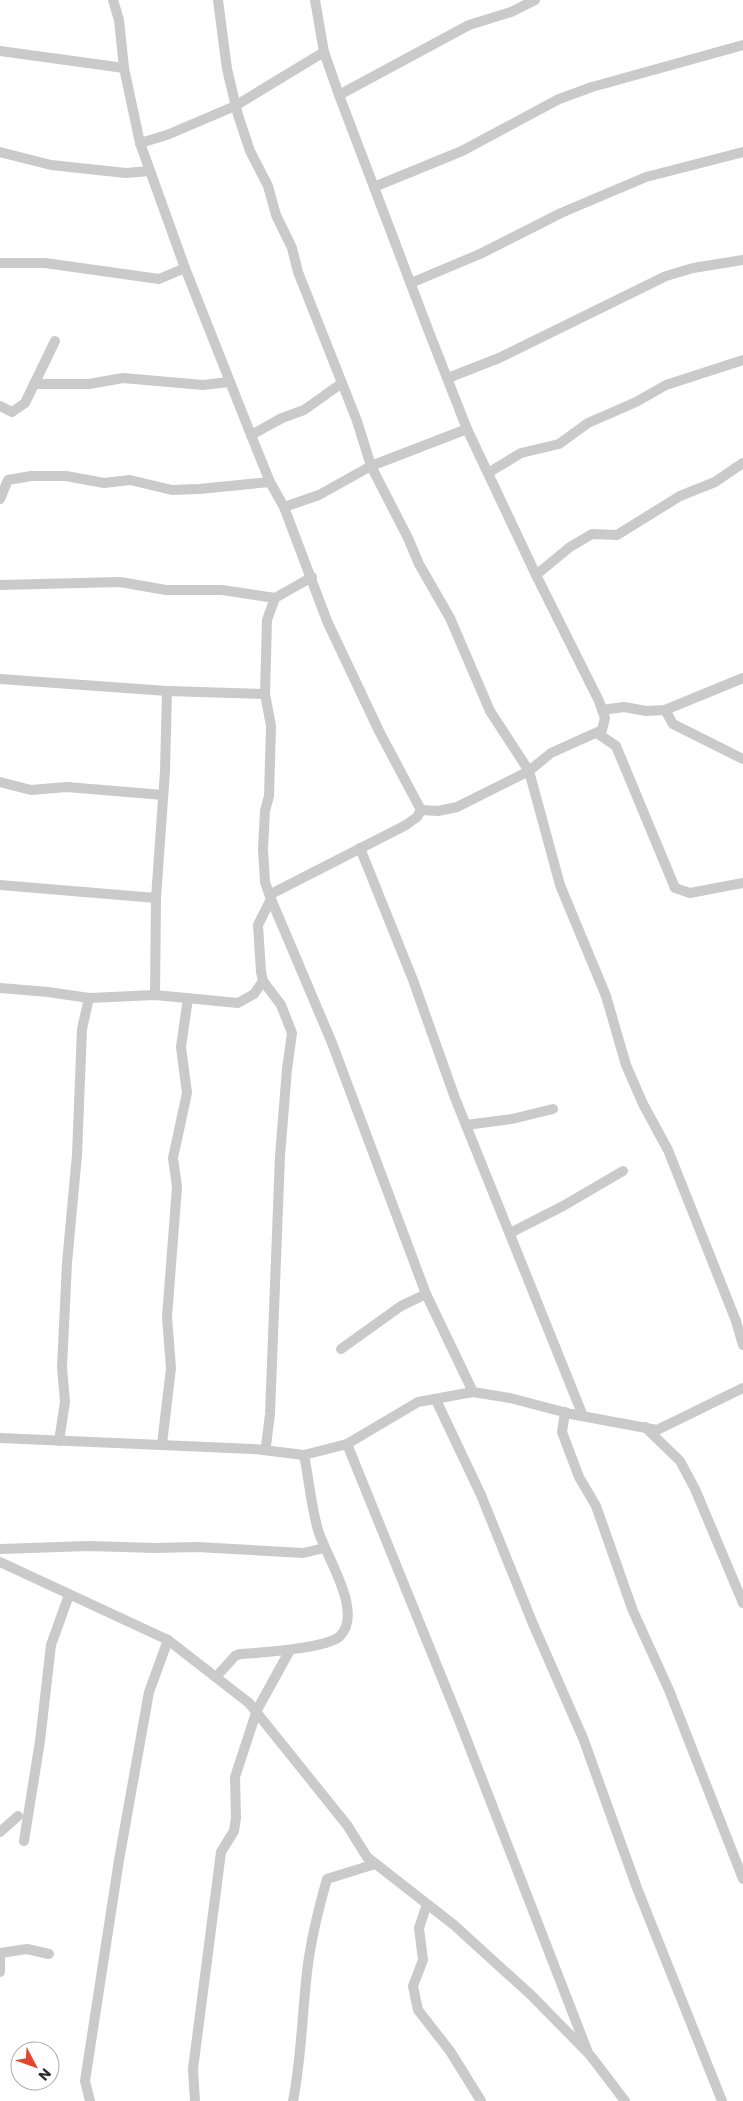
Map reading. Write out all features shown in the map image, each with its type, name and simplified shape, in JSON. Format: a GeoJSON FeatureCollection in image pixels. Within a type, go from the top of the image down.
{"type":"FeatureCollection","features":[{"type":"Feature","properties":{"kind":"street"},"geometry":{"type":"LineString","coordinates":[[113,0],[119,20],[124,68],[140,143],[185,268],[250,435],[270,482],[284,507],[327,621],[379,731],[421,810]]}},
{"type":"Feature","properties":{"kind":"street"},"geometry":{"type":"LineString","coordinates":[[218,0],[220,28],[235,106],[250,151],[268,186],[276,215],[292,248],[298,272],[357,421],[371,466],[408,538],[419,564],[450,618],[490,711],[529,771],[560,885],[606,996],[626,1064],[643,1104],[668,1150],[736,1321],[743,1345]]}},
{"type":"Feature","properties":{"kind":"street"},"geometry":{"type":"LineString","coordinates":[[315,0],[324,52],[339,95],[467,429],[536,575],[586,672],[605,718],[604,725],[597,733],[551,753],[529,771],[457,807],[438,811],[421,810]]}},
{"type":"Feature","properties":{"kind":"street"},"geometry":{"type":"LineString","coordinates":[[339,95],[469,25],[511,12],[535,0]]}},
{"type":"Feature","properties":{"kind":"street"},"geometry":{"type":"LineString","coordinates":[[374,187],[462,151],[559,99],[592,87],[743,45]]}},
{"type":"Feature","properties":{"kind":"street"},"geometry":{"type":"LineString","coordinates":[[0,51],[124,68]]}},
{"type":"Feature","properties":{"kind":"street"},"geometry":{"type":"LineString","coordinates":[[140,143],[167,136],[235,106],[324,52]]}},
{"type":"Feature","properties":{"kind":"street"},"geometry":{"type":"LineString","coordinates":[[0,152],[51,165],[126,174],[149,171]]}},
{"type":"Feature","properties":{"kind":"street"},"geometry":{"type":"LineString","coordinates":[[411,283],[480,254],[560,213],[646,177],[743,152]]}},
{"type":"Feature","properties":{"kind":"street"},"geometry":{"type":"LineString","coordinates":[[448,378],[499,358],[666,276],[694,268],[743,260]]}},
{"type":"Feature","properties":{"kind":"street"},"geometry":{"type":"LineString","coordinates":[[0,263],[46,263],[159,279],[185,268]]}},
{"type":"Feature","properties":{"kind":"street"},"geometry":{"type":"LineString","coordinates":[[0,406],[12,412],[25,403],[55,341]]}},
{"type":"Feature","properties":{"kind":"street"},"geometry":{"type":"LineString","coordinates":[[488,473],[522,453],[559,444],[588,423],[636,402],[666,385],[743,360]]}},
{"type":"Feature","properties":{"kind":"street"},"geometry":{"type":"LineString","coordinates":[[34,384],[89,384],[123,378],[203,385],[229,382]]}},
{"type":"Feature","properties":{"kind":"street"},"geometry":{"type":"LineString","coordinates":[[250,435],[282,418],[304,410],[342,382]]}},
{"type":"Feature","properties":{"kind":"street"},"geometry":{"type":"LineString","coordinates":[[284,507],[319,495],[371,466],[467,429]]}},
{"type":"Feature","properties":{"kind":"street"},"geometry":{"type":"LineString","coordinates":[[536,575],[570,547],[592,534],[617,535],[680,496],[715,482],[743,464]]}},
{"type":"Feature","properties":{"kind":"street"},"geometry":{"type":"LineString","coordinates":[[0,498],[8,480],[31,476],[66,476],[104,483],[130,480],[172,490],[270,482]]}},
{"type":"Feature","properties":{"kind":"street"},"geometry":{"type":"LineString","coordinates":[[0,585],[120,582],[166,590],[222,590],[275,598],[312,577]]}},
{"type":"Feature","properties":{"kind":"street"},"geometry":{"type":"LineString","coordinates":[[275,598],[267,620],[265,694],[271,726],[269,796],[265,811],[263,849],[265,882],[336,1052],[426,1294],[473,1392]]}},
{"type":"Feature","properties":{"kind":"street"},"geometry":{"type":"LineString","coordinates":[[602,710],[624,707],[646,711],[665,710],[743,678]]}},
{"type":"Feature","properties":{"kind":"street"},"geometry":{"type":"LineString","coordinates":[[0,679],[167,691],[265,694]]}},
{"type":"Feature","properties":{"kind":"street"},"geometry":{"type":"LineString","coordinates":[[155,995],[156,898],[163,795],[167,691]]}},
{"type":"Feature","properties":{"kind":"street"},"geometry":{"type":"LineString","coordinates":[[665,710],[673,724],[743,759]]}},
{"type":"Feature","properties":{"kind":"street"},"geometry":{"type":"LineString","coordinates":[[597,733],[616,746],[675,888],[690,893],[743,883]]}},
{"type":"Feature","properties":{"kind":"street"},"geometry":{"type":"LineString","coordinates":[[0,782],[31,790],[67,787],[163,795]]}},
{"type":"Feature","properties":{"kind":"street"},"geometry":{"type":"LineString","coordinates":[[264,1450],[268,1439],[270,1414],[280,1156],[287,1069],[292,1034],[281,1005],[263,981],[258,925],[271,897],[406,825],[417,817],[421,810]]}},
{"type":"Feature","properties":{"kind":"street"},"geometry":{"type":"LineString","coordinates":[[360,848],[413,980],[466,1125],[583,1416]]}},
{"type":"Feature","properties":{"kind":"street"},"geometry":{"type":"LineString","coordinates":[[0,884],[156,898]]}},
{"type":"Feature","properties":{"kind":"street"},"geometry":{"type":"LineString","coordinates":[[0,988],[89,998],[155,995],[238,1003],[254,994],[263,981]]}},
{"type":"Feature","properties":{"kind":"street"},"geometry":{"type":"LineString","coordinates":[[59,1441],[65,1402],[62,1367],[67,1264],[78,1155],[82,1029],[89,998]]}},
{"type":"Feature","properties":{"kind":"street"},"geometry":{"type":"LineString","coordinates":[[162,1444],[171,1368],[167,1317],[177,1187],[173,1158],[187,1092],[181,1047],[188,998]]}},
{"type":"Feature","properties":{"kind":"street"},"geometry":{"type":"LineString","coordinates":[[466,1125],[512,1119],[553,1109]]}},
{"type":"Feature","properties":{"kind":"street"},"geometry":{"type":"LineString","coordinates":[[510,1233],[563,1206],[624,1171]]}},
{"type":"Feature","properties":{"kind":"street"},"geometry":{"type":"LineString","coordinates":[[342,1349],[401,1306],[426,1294]]}},
{"type":"Feature","properties":{"kind":"street"},"geometry":{"type":"LineString","coordinates":[[0,1438],[162,1444],[264,1450],[304,1455],[347,1444],[418,1402],[473,1392],[510,1398],[583,1416],[657,1430],[743,1388]]}},
{"type":"Feature","properties":{"kind":"street"},"geometry":{"type":"LineString","coordinates":[[436,1400],[481,1495],[533,1624],[583,1738],[637,1888],[722,2101]]}},
{"type":"Feature","properties":{"kind":"street"},"geometry":{"type":"LineString","coordinates":[[565,1412],[562,1432],[579,1477],[596,1506],[633,1611],[669,1690],[739,1860],[743,1879]]}},
{"type":"Feature","properties":{"kind":"street"},"geometry":{"type":"LineString","coordinates":[[643,1426],[680,1461],[695,1489],[743,1603]]}},
{"type":"Feature","properties":{"kind":"street"},"geometry":{"type":"LineString","coordinates":[[347,1444],[461,1725],[590,2055]]}},
{"type":"Feature","properties":{"kind":"street"},"geometry":{"type":"LineString","coordinates":[[216,1677],[240,1654],[290,1650],[328,1642],[340,1637],[349,1619],[345,1595],[324,1548],[318,1528],[304,1455]]}},
{"type":"Feature","properties":{"kind":"street"},"geometry":{"type":"LineString","coordinates":[[0,1549],[89,1546],[196,1547],[303,1553],[324,1548]]}},
{"type":"Feature","properties":{"kind":"street"},"geometry":{"type":"LineString","coordinates":[[0,1562],[168,1640],[257,1710],[282,1746],[304,1769],[347,1825],[367,1856],[454,1925],[531,1995],[590,2055],[626,2101]]}},
{"type":"Feature","properties":{"kind":"street"},"geometry":{"type":"LineString","coordinates":[[24,1840],[40,1741],[51,1644],[69,1595]]}},
{"type":"Feature","properties":{"kind":"street"},"geometry":{"type":"LineString","coordinates":[[90,2101],[85,2081],[121,1850],[149,1692],[168,1640]]}},
{"type":"Feature","properties":{"kind":"street"},"geometry":{"type":"LineString","coordinates":[[194,2101],[193,2069],[221,1852],[234,1831],[236,1818],[235,1777],[257,1710],[290,1650]]}},
{"type":"Feature","properties":{"kind":"street"},"geometry":{"type":"LineString","coordinates":[[0,1832],[18,1816]]}},
{"type":"Feature","properties":{"kind":"street"},"geometry":{"type":"LineString","coordinates":[[293,2101],[299,2072],[308,1964],[318,1907],[327,1878],[375,1864]]}},
{"type":"Feature","properties":{"kind":"street"},"geometry":{"type":"LineString","coordinates":[[427,1904],[419,1928],[423,1960],[413,1986],[418,2010],[450,2051],[481,2101]]}},
{"type":"Feature","properties":{"kind":"street"},"geometry":{"type":"LineString","coordinates":[[0,1972],[0,1954],[27,1949],[50,1954]]}}]}
